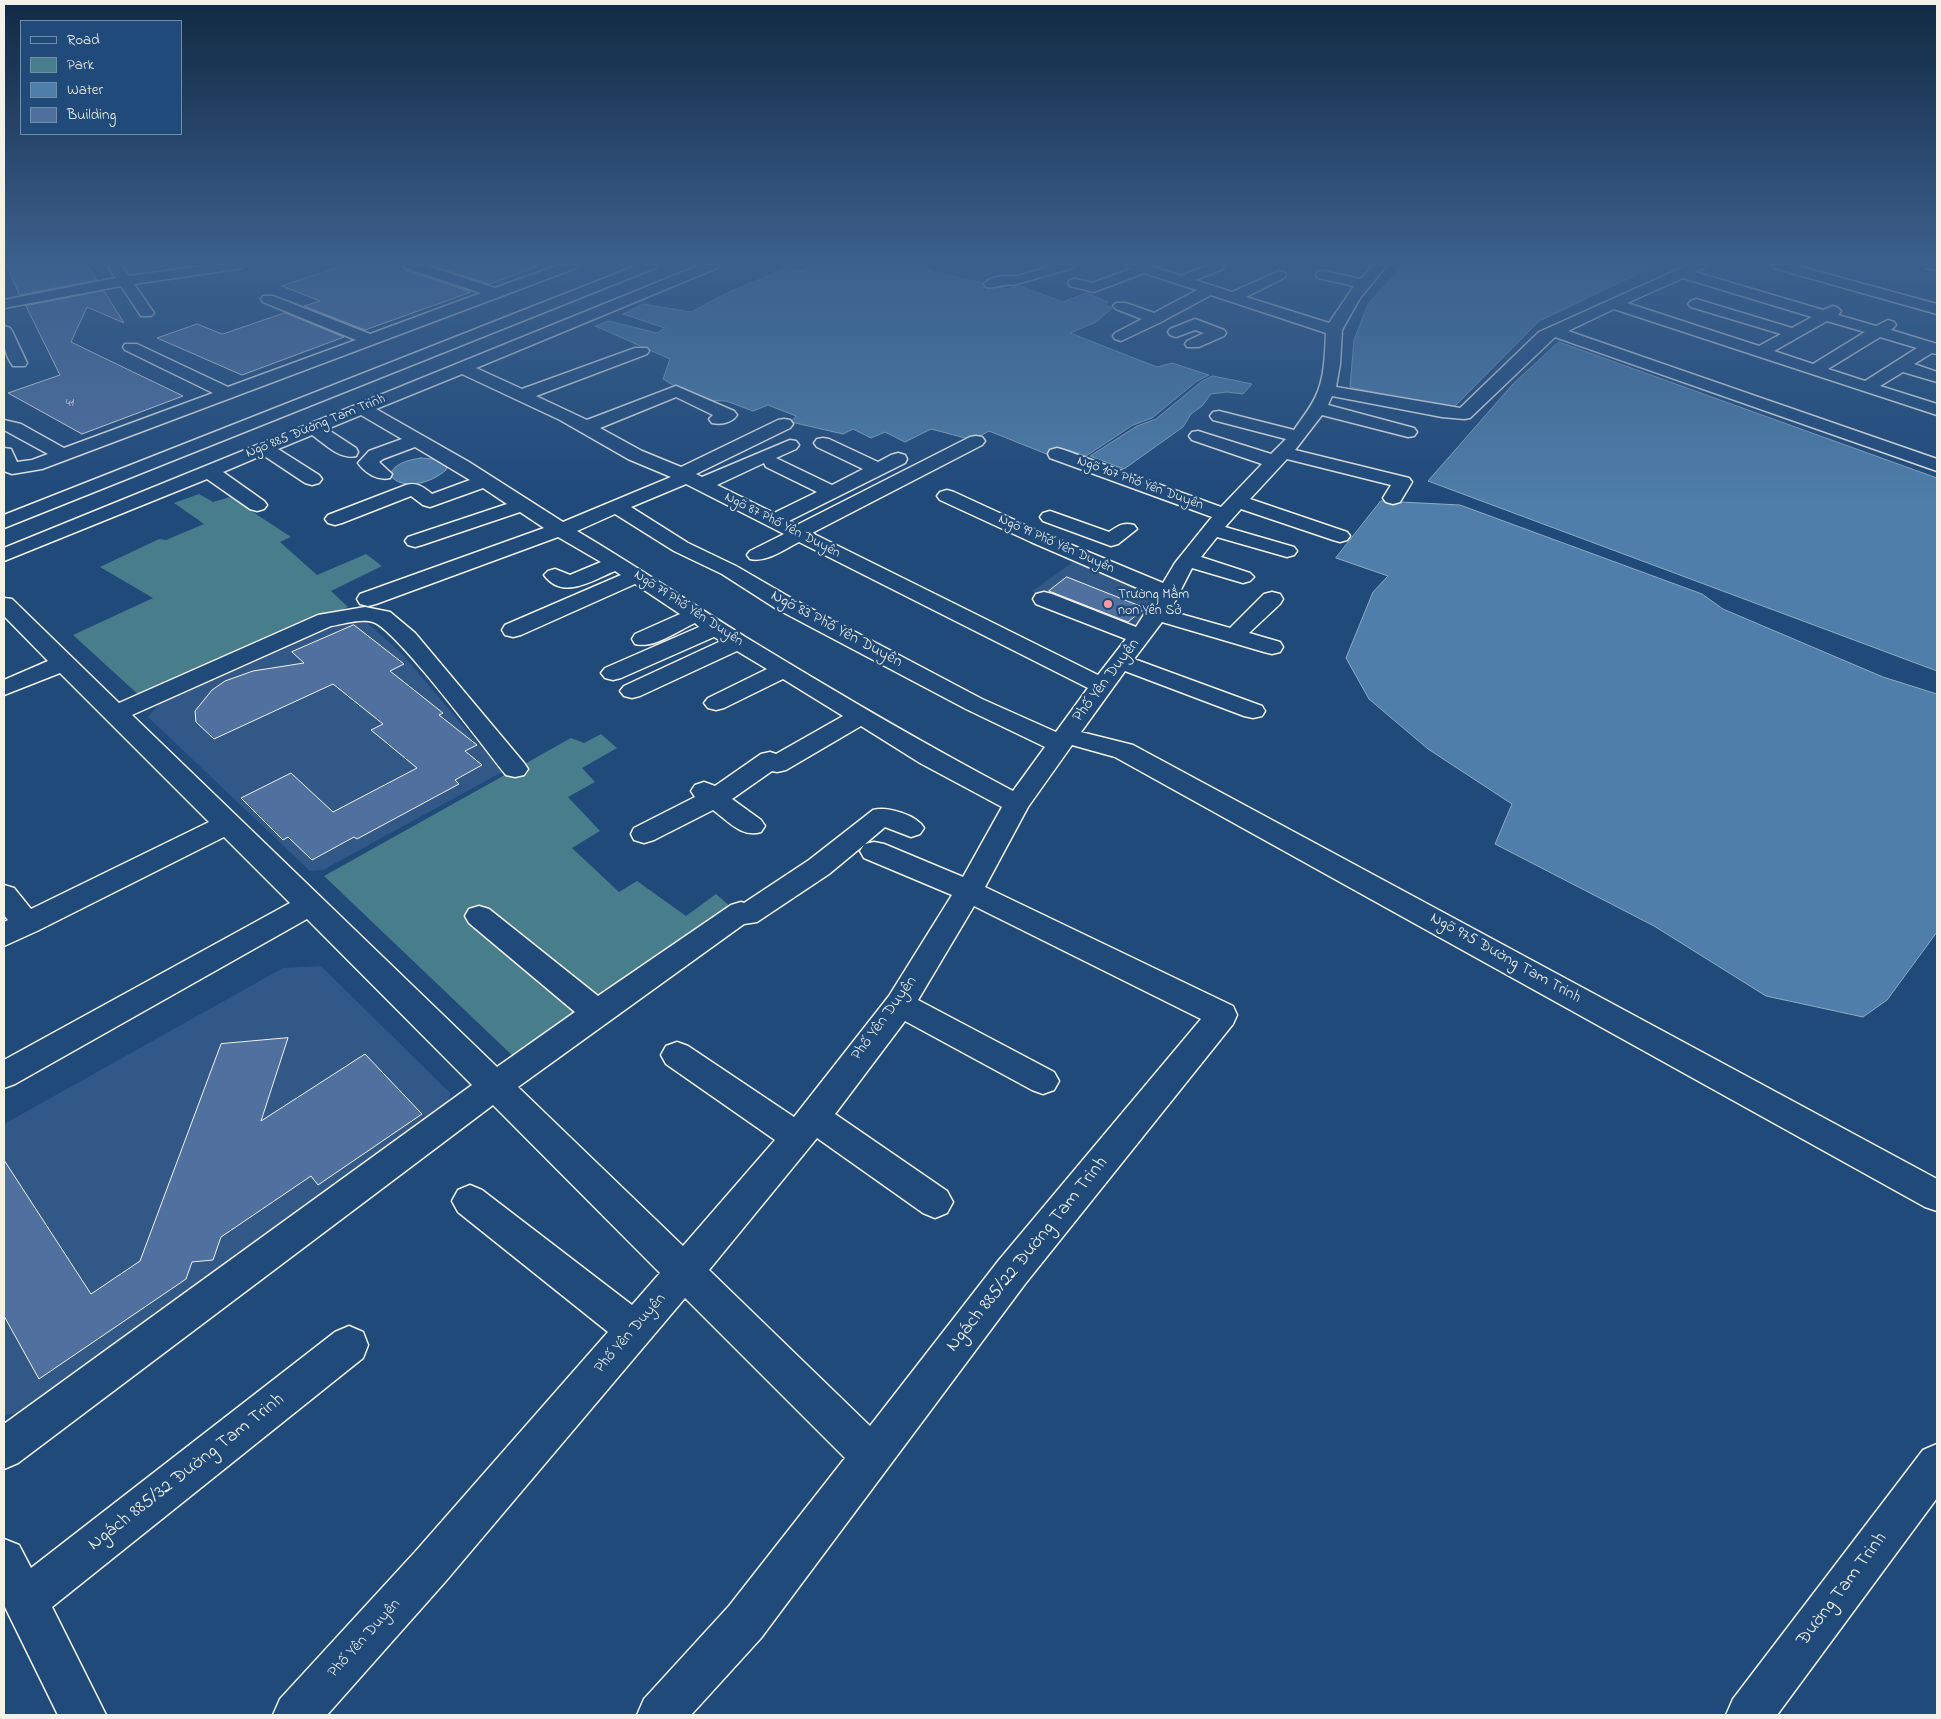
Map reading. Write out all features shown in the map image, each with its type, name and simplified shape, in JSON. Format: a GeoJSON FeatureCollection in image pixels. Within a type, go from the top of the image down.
{"type":"FeatureCollection","features":[{"type":"Feature","properties":{"kind":"street"},"geometry":{"type":"LineString","coordinates":[[11,345],[19,363]]}},
{"type":"Feature","properties":{"kind":"street"},"geometry":{"type":"LineString","coordinates":[[4,453],[9,466],[15,468],[31,466],[356,345]]}},
{"type":"Feature","properties":{"kind":"street","name":"Ngõ 885 Đường Tam Trinh"},"geometry":{"type":"LineString","coordinates":[[4,522],[448,345]]}},
{"type":"Feature","properties":{"kind":"street","name":"Ngõ 885 Đường Tam Trinh"},"geometry":{"type":"LineString","coordinates":[[4,555],[517,345]]}},
{"type":"Feature","properties":{"kind":"street","name":"Phố Yên Duyên"},"geometry":{"type":"LineString","coordinates":[[296,1715],[430,1567],[635,1330],[805,1127],[900,1004],[969,891],[1017,804],[1155,614],[1188,560],[1224,515],[1286,451],[1322,399],[1332,364],[1333,345]]}},
{"type":"Feature","properties":{"kind":"street"},"geometry":{"type":"LineString","coordinates":[[1322,399],[1464,414],[1535,345]]}},
{"type":"Feature","properties":{"kind":"street"},"geometry":{"type":"LineString","coordinates":[[1595,345],[1937,465]]}},
{"type":"Feature","properties":{"kind":"street"},"geometry":{"type":"LineString","coordinates":[[1740,345],[1937,410]]}},
{"type":"Feature","properties":{"kind":"street"},"geometry":{"type":"LineString","coordinates":[[1761,352],[1773,345]]}},
{"type":"Feature","properties":{"kind":"street"},"geometry":{"type":"LineString","coordinates":[[1815,370],[1855,345]]}},
{"type":"Feature","properties":{"kind":"street"},"geometry":{"type":"LineString","coordinates":[[131,348],[227,393]]}},
{"type":"Feature","properties":{"kind":"street"},"geometry":{"type":"LineString","coordinates":[[1867,387],[1934,348]]}},
{"type":"Feature","properties":{"kind":"street"},"geometry":{"type":"LineString","coordinates":[[522,395],[641,351]]}},
{"type":"Feature","properties":{"kind":"street"},"geometry":{"type":"LineString","coordinates":[[1902,366],[1937,377]]}},
{"type":"Feature","properties":{"kind":"street","name":"Ngõ 87 Phố Yên Duyên"},"geometry":{"type":"LineString","coordinates":[[461,368],[522,395],[579,417],[635,455],[774,521],[1102,686]]}},
{"type":"Feature","properties":{"kind":"street"},"geometry":{"type":"LineString","coordinates":[[579,417],[676,391],[728,415],[718,419]]}},
{"type":"Feature","properties":{"kind":"street"},"geometry":{"type":"LineString","coordinates":[[1322,399],[1408,432]]}},
{"type":"Feature","properties":{"kind":"street","name":"Ngõ 79 Phố Yên Duyên"},"geometry":{"type":"LineString","coordinates":[[362,408],[485,481],[784,670],[929,757],[1017,804]]}},
{"type":"Feature","properties":{"kind":"street"},"geometry":{"type":"LineString","coordinates":[[1219,416],[1286,451]]}},
{"type":"Feature","properties":{"kind":"street"},"geometry":{"type":"LineString","coordinates":[[689,479],[784,424]]}},
{"type":"Feature","properties":{"kind":"street"},"geometry":{"type":"LineString","coordinates":[[4,425],[15,428],[62,454]]}},
{"type":"Feature","properties":{"kind":"street"},"geometry":{"type":"LineString","coordinates":[[314,428],[349,452]]}},
{"type":"Feature","properties":{"kind":"street"},"geometry":{"type":"LineString","coordinates":[[1198,436],[1286,451],[1402,482],[1393,498]]}},
{"type":"Feature","properties":{"kind":"street"},"geometry":{"type":"LineString","coordinates":[[383,474],[367,463],[376,455],[416,440]]}},
{"type":"Feature","properties":{"kind":"street"},"geometry":{"type":"LineString","coordinates":[[757,555],[976,441]]}},
{"type":"Feature","properties":{"kind":"street"},"geometry":{"type":"LineString","coordinates":[[823,443],[878,469]]}},
{"type":"Feature","properties":{"kind":"street"},"geometry":{"type":"LineString","coordinates":[[368,600],[560,530],[620,500],[790,446]]}},
{"type":"Feature","properties":{"kind":"street"},"geometry":{"type":"LineString","coordinates":[[264,448],[312,479]]}},
{"type":"Feature","properties":{"kind":"street","name":"Ngõ 107 Phố Yên Duyên"},"geometry":{"type":"LineString","coordinates":[[1057,454],[1224,515]]}},
{"type":"Feature","properties":{"kind":"street"},"geometry":{"type":"LineString","coordinates":[[774,521],[898,459]]}},
{"type":"Feature","properties":{"kind":"street"},"geometry":{"type":"LineString","coordinates":[[773,463],[832,492]]}},
{"type":"Feature","properties":{"kind":"street"},"geometry":{"type":"LineString","coordinates":[[209,471],[257,505]]}},
{"type":"Feature","properties":{"kind":"street"},"geometry":{"type":"LineString","coordinates":[[335,519],[413,489],[418,506],[485,481]]}},
{"type":"Feature","properties":{"kind":"street","name":"Ngõ 99 Phố Yên Duyên"},"geometry":{"type":"LineString","coordinates":[[947,496],[1066,550],[1155,614]]}},
{"type":"Feature","properties":{"kind":"street","name":"Ngõ 83 Phố Yên Duyên"},"geometry":{"type":"LineString","coordinates":[[620,500],[681,547],[729,570],[783,603],[974,704],[1064,740]]}},
{"type":"Feature","properties":{"kind":"street"},"geometry":{"type":"LineString","coordinates":[[421,545],[528,509]]}},
{"type":"Feature","properties":{"kind":"street"},"geometry":{"type":"LineString","coordinates":[[1224,515],[1340,536]]}},
{"type":"Feature","properties":{"kind":"street"},"geometry":{"type":"LineString","coordinates":[[1224,515],[1287,551]]}},
{"type":"Feature","properties":{"kind":"street"},"geometry":{"type":"LineString","coordinates":[[1050,517],[1088,525],[1111,540],[1127,529]]}},
{"type":"Feature","properties":{"kind":"street"},"geometry":{"type":"LineString","coordinates":[[1066,550],[1088,525]]}},
{"type":"Feature","properties":{"kind":"street"},"geometry":{"type":"LineString","coordinates":[[1188,560],[1243,576]]}},
{"type":"Feature","properties":{"kind":"street"},"geometry":{"type":"LineString","coordinates":[[555,575],[568,583],[617,563]]}},
{"type":"Feature","properties":{"kind":"street"},"geometry":{"type":"LineString","coordinates":[[513,630],[637,576]]}},
{"type":"Feature","properties":{"kind":"street"},"geometry":{"type":"LineString","coordinates":[[1044,599],[1155,614],[1272,647]]}},
{"type":"Feature","properties":{"kind":"street"},"geometry":{"type":"LineString","coordinates":[[1234,636],[1272,599]]}},
{"type":"Feature","properties":{"kind":"street"},"geometry":{"type":"LineString","coordinates":[[4,604],[871,1455]]}},
{"type":"Feature","properties":{"kind":"street"},"geometry":{"type":"LineString","coordinates":[[114,714],[326,620],[365,614],[382,617],[407,638],[515,769]]}},
{"type":"Feature","properties":{"kind":"street"},"geometry":{"type":"LineString","coordinates":[[644,639],[695,615]]}},
{"type":"Feature","properties":{"kind":"street"},"geometry":{"type":"LineString","coordinates":[[613,673],[715,628]]}},
{"type":"Feature","properties":{"kind":"street"},"geometry":{"type":"LineString","coordinates":[[632,690],[738,642]]}},
{"type":"Feature","properties":{"kind":"street"},"geometry":{"type":"LineString","coordinates":[[1121,662],[1253,711]]}},
{"type":"Feature","properties":{"kind":"street"},"geometry":{"type":"LineString","coordinates":[[4,688],[63,663]]}},
{"type":"Feature","properties":{"kind":"street"},"geometry":{"type":"LineString","coordinates":[[716,703],[784,670]]}},
{"type":"Feature","properties":{"kind":"street"},"geometry":{"type":"LineString","coordinates":[[644,834],[770,760],[777,764],[861,716]]}},
{"type":"Feature","properties":{"kind":"street","name":"Ngõ 975 Đường Tam Trinh"},"geometry":{"type":"LineString","coordinates":[[1064,740],[1124,751],[1937,1196]]}},
{"type":"Feature","properties":{"kind":"street"},"geometry":{"type":"LineString","coordinates":[[709,795],[752,826]]}},
{"type":"Feature","properties":{"kind":"street"},"geometry":{"type":"LineString","coordinates":[[4,1449],[596,1011],[741,912],[747,915],[819,867],[882,816],[911,828]]}},
{"type":"Feature","properties":{"kind":"street"},"geometry":{"type":"LineString","coordinates":[[4,896],[15,930],[227,824]]}},
{"type":"Feature","properties":{"kind":"street"},"geometry":{"type":"LineString","coordinates":[[874,851],[969,891]]}},
{"type":"Feature","properties":{"kind":"street","name":"Ngách 885/22 Đường Tam Trinh"},"geometry":{"type":"LineString","coordinates":[[660,1715],[744,1622],[1012,1272],[1222,1015],[969,891]]}},
{"type":"Feature","properties":{"kind":"street"},"geometry":{"type":"LineString","coordinates":[[4,1074],[309,905]]}},
{"type":"Feature","properties":{"kind":"street"},"geometry":{"type":"LineString","coordinates":[[480,916],[596,1011]]}},
{"type":"Feature","properties":{"kind":"street"},"geometry":{"type":"LineString","coordinates":[[900,1004],[1043,1082]]}},
{"type":"Feature","properties":{"kind":"street"},"geometry":{"type":"LineString","coordinates":[[677,1054],[935,1202]]}},
{"type":"Feature","properties":{"kind":"street"},"geometry":{"type":"LineString","coordinates":[[470,1201],[635,1330]]}},
{"type":"Feature","properties":{"kind":"street","name":"Ngách 885/32 Đường Tam Trinh"},"geometry":{"type":"LineString","coordinates":[[25,1600],[349,1345]]}},
{"type":"Feature","properties":{"kind":"street","name":"Đường Tam Trinh"},"geometry":{"type":"LineString","coordinates":[[1749,1715],[1937,1464]]}},
{"type":"Feature","properties":{"kind":"street"},"geometry":{"type":"LineString","coordinates":[[4,1560],[83,1715]]}},
{"type":"Feature","properties":{"kind":"shaded area","name":"Trường Mầm non Yên Sở"},"geometry":{"type":"Polygon","coordinates":[[[1073,562],[1156,594],[1147,614],[1135,631],[1032,591],[1073,562]]]}},
{"type":"Feature","properties":{"kind":"shaded area"},"geometry":{"type":"Polygon","coordinates":[[[345,620],[364,620],[402,654],[502,772],[323,870],[310,871],[148,717],[165,697],[345,620]]]}},
{"type":"Feature","properties":{"kind":"shaded area"},"geometry":{"type":"Polygon","coordinates":[[[321,966],[450,1093],[447,1115],[27,1412],[6,1415],[4,1411],[4,1124],[283,968],[321,966]]]}},
{"type":"Feature","properties":{"kind":"green space"},"geometry":{"type":"Polygon","coordinates":[[[199,494],[213,502],[230,497],[291,537],[280,542],[317,575],[366,554],[382,566],[331,591],[348,607],[141,697],[73,635],[153,598],[100,567],[159,539],[166,540],[204,524],[174,503],[199,494]]]}},
{"type":"Feature","properties":{"kind":"green space"},"geometry":{"type":"Polygon","coordinates":[[[601,734],[617,748],[582,768],[595,782],[568,797],[600,831],[572,848],[619,892],[637,881],[686,916],[716,894],[734,910],[516,1059],[324,876],[571,738],[584,743],[601,734]]]}},
{"type":"Feature","properties":{"kind":"water"},"geometry":{"type":"Polygon","coordinates":[[[639,345],[1101,345],[1157,367],[1172,363],[1209,375],[1197,381],[1152,418],[1133,425],[1086,456],[1069,450],[1049,455],[989,431],[973,440],[931,429],[905,442],[885,432],[871,438],[853,429],[843,434],[791,422],[796,416],[768,405],[753,411],[726,401],[698,400],[663,379],[670,359],[639,345]]]}},
{"type":"Feature","properties":{"kind":"water"},"geometry":{"type":"Polygon","coordinates":[[[1354,345],[1515,345],[1452,409],[1350,387],[1354,345]]]}},
{"type":"Feature","properties":{"kind":"water"},"geometry":{"type":"Polygon","coordinates":[[[1555,345],[1568,345],[1937,478],[1937,671],[1428,481],[1513,384],[1555,345]]]}},
{"type":"Feature","properties":{"kind":"water"},"geometry":{"type":"Polygon","coordinates":[[[1213,376],[1252,384],[1243,394],[1227,392],[1211,394],[1202,406],[1191,414],[1183,427],[1124,469],[1090,456],[1137,426],[1156,419],[1201,382],[1213,376]]]}},
{"type":"Feature","properties":{"kind":"water"},"geometry":{"type":"Polygon","coordinates":[[[421,458],[442,460],[447,465],[446,470],[434,478],[410,484],[402,483],[390,475],[398,465],[421,458]]]}},
{"type":"Feature","properties":{"kind":"water"},"geometry":{"type":"Polygon","coordinates":[[[1381,501],[1460,505],[1702,594],[1723,609],[1883,677],[1937,694],[1937,932],[1887,1000],[1863,1017],[1766,996],[1654,926],[1495,844],[1512,804],[1428,749],[1369,699],[1346,658],[1373,592],[1388,576],[1336,558],[1381,501]]]}},
{"type":"Feature","properties":{"kind":"building"},"geometry":{"type":"Polygon","coordinates":[[[45,345],[78,345],[183,396],[82,434],[8,393],[60,375],[45,345]]]}},
{"type":"Feature","properties":{"kind":"building"},"geometry":{"type":"Polygon","coordinates":[[[174,345],[322,345],[242,375],[174,345]]]}},
{"type":"Feature","properties":{"kind":"building"},"geometry":{"type":"Polygon","coordinates":[[[1067,577],[1145,608],[1128,622],[1049,591],[1067,577]]]}},
{"type":"Feature","properties":{"kind":"building"},"geometry":{"type":"Polygon","coordinates":[[[354,625],[404,664],[390,671],[443,713],[439,715],[477,745],[465,751],[482,765],[455,780],[459,784],[357,839],[354,837],[312,860],[288,837],[283,840],[241,798],[291,773],[333,812],[417,768],[371,730],[383,724],[333,684],[214,739],[196,722],[195,711],[212,690],[225,681],[253,671],[304,663],[292,652],[354,625]]]}},
{"type":"Feature","properties":{"kind":"building"},"geometry":{"type":"Polygon","coordinates":[[[288,1038],[261,1121],[365,1054],[422,1114],[318,1185],[311,1176],[221,1237],[213,1260],[192,1262],[186,1279],[39,1379],[4,1316],[4,1160],[91,1294],[140,1261],[221,1044],[288,1038]]]}},
{"type":"Feature","properties":{"kind":"place","name":"Trường Mầm non Yên Sở"},"geometry":{"type":"Point","coordinates":[1108,604]}}]}
